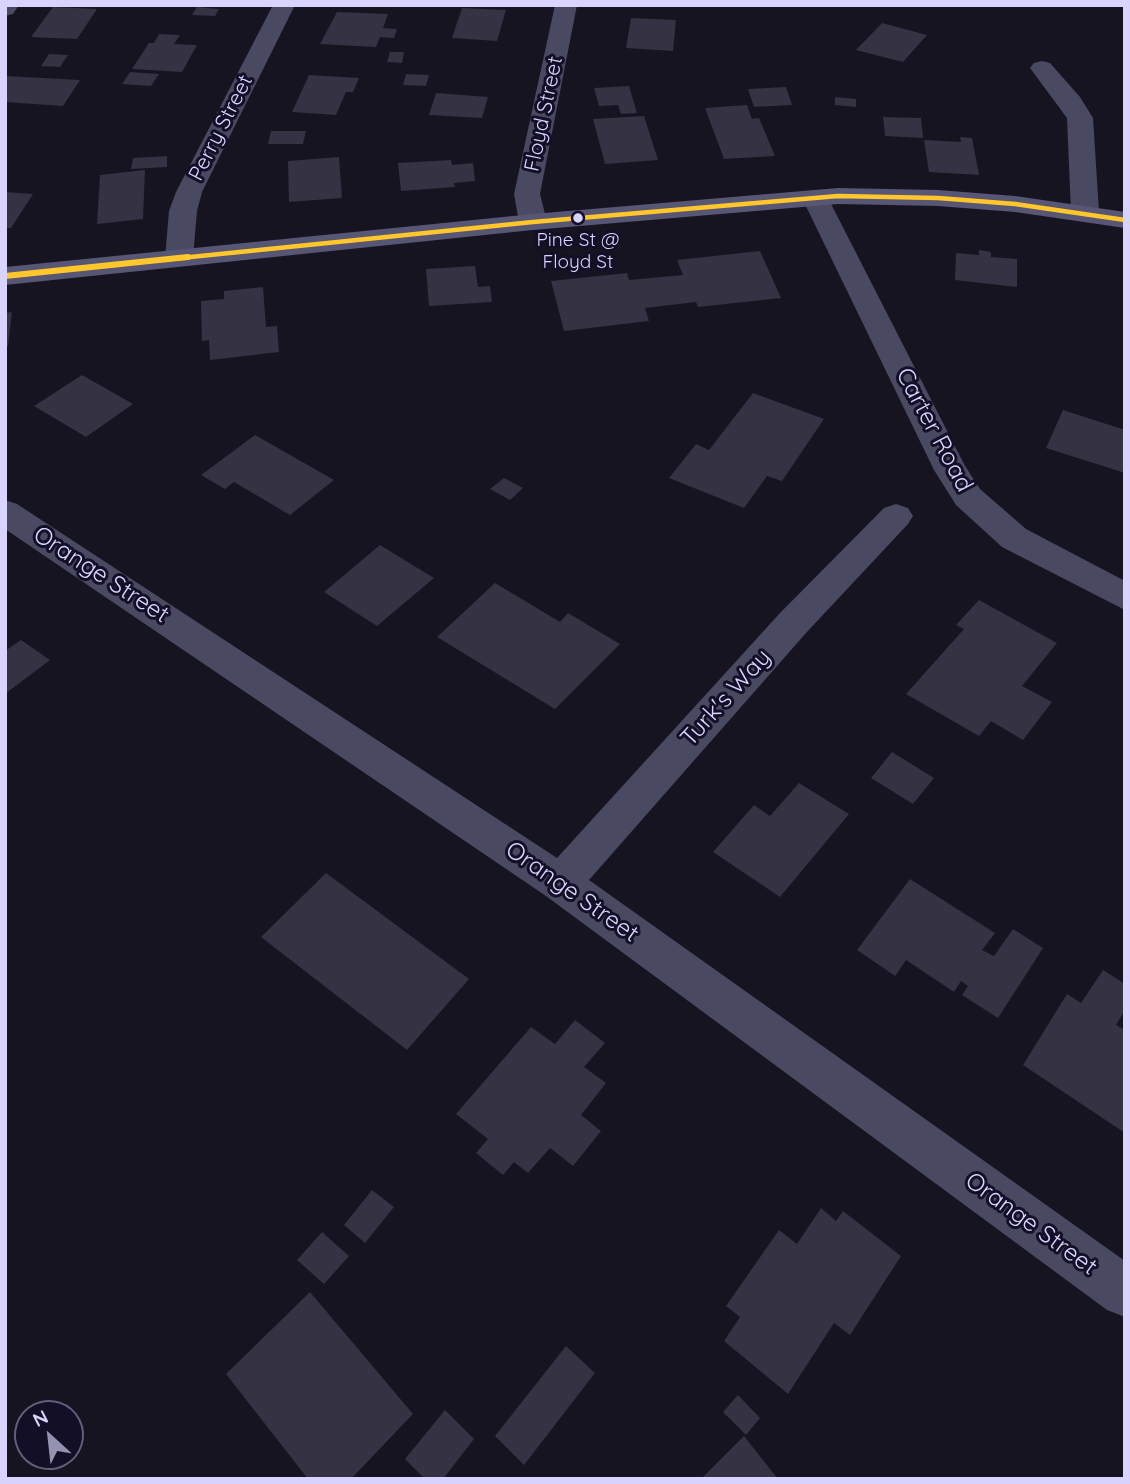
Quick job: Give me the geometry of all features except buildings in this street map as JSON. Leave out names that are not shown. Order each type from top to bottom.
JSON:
[{"type":"street","name":"Perry Street","points":[[179,258],[183,212],[189,192],[284,5]]},
{"type":"street","name":"Floyd Street","points":[[533,222],[527,194],[566,5]]},
{"type":"street","points":[[1042,68],[1071,102],[1080,118],[1085,212]]},
{"type":"street","points":[[5,276],[533,222],[815,198],[938,198],[1085,212],[1125,220]]},
{"type":"street","name":"Carter Road","points":[[815,198],[950,470],[968,497],[1014,538],[1125,597]]},
{"type":"street","name":"Orange Street","points":[[5,512],[561,883],[1125,1292]]},
{"type":"street","name":"Turk's Way","points":[[561,883],[793,623],[896,516]]},
{"type":"transit line","points":[[5,276],[533,222],[838,196],[938,198],[1015,204],[1125,220]]},
{"type":"place","name":"Pine St @ Floyd St","points":[[578,218]]}]
